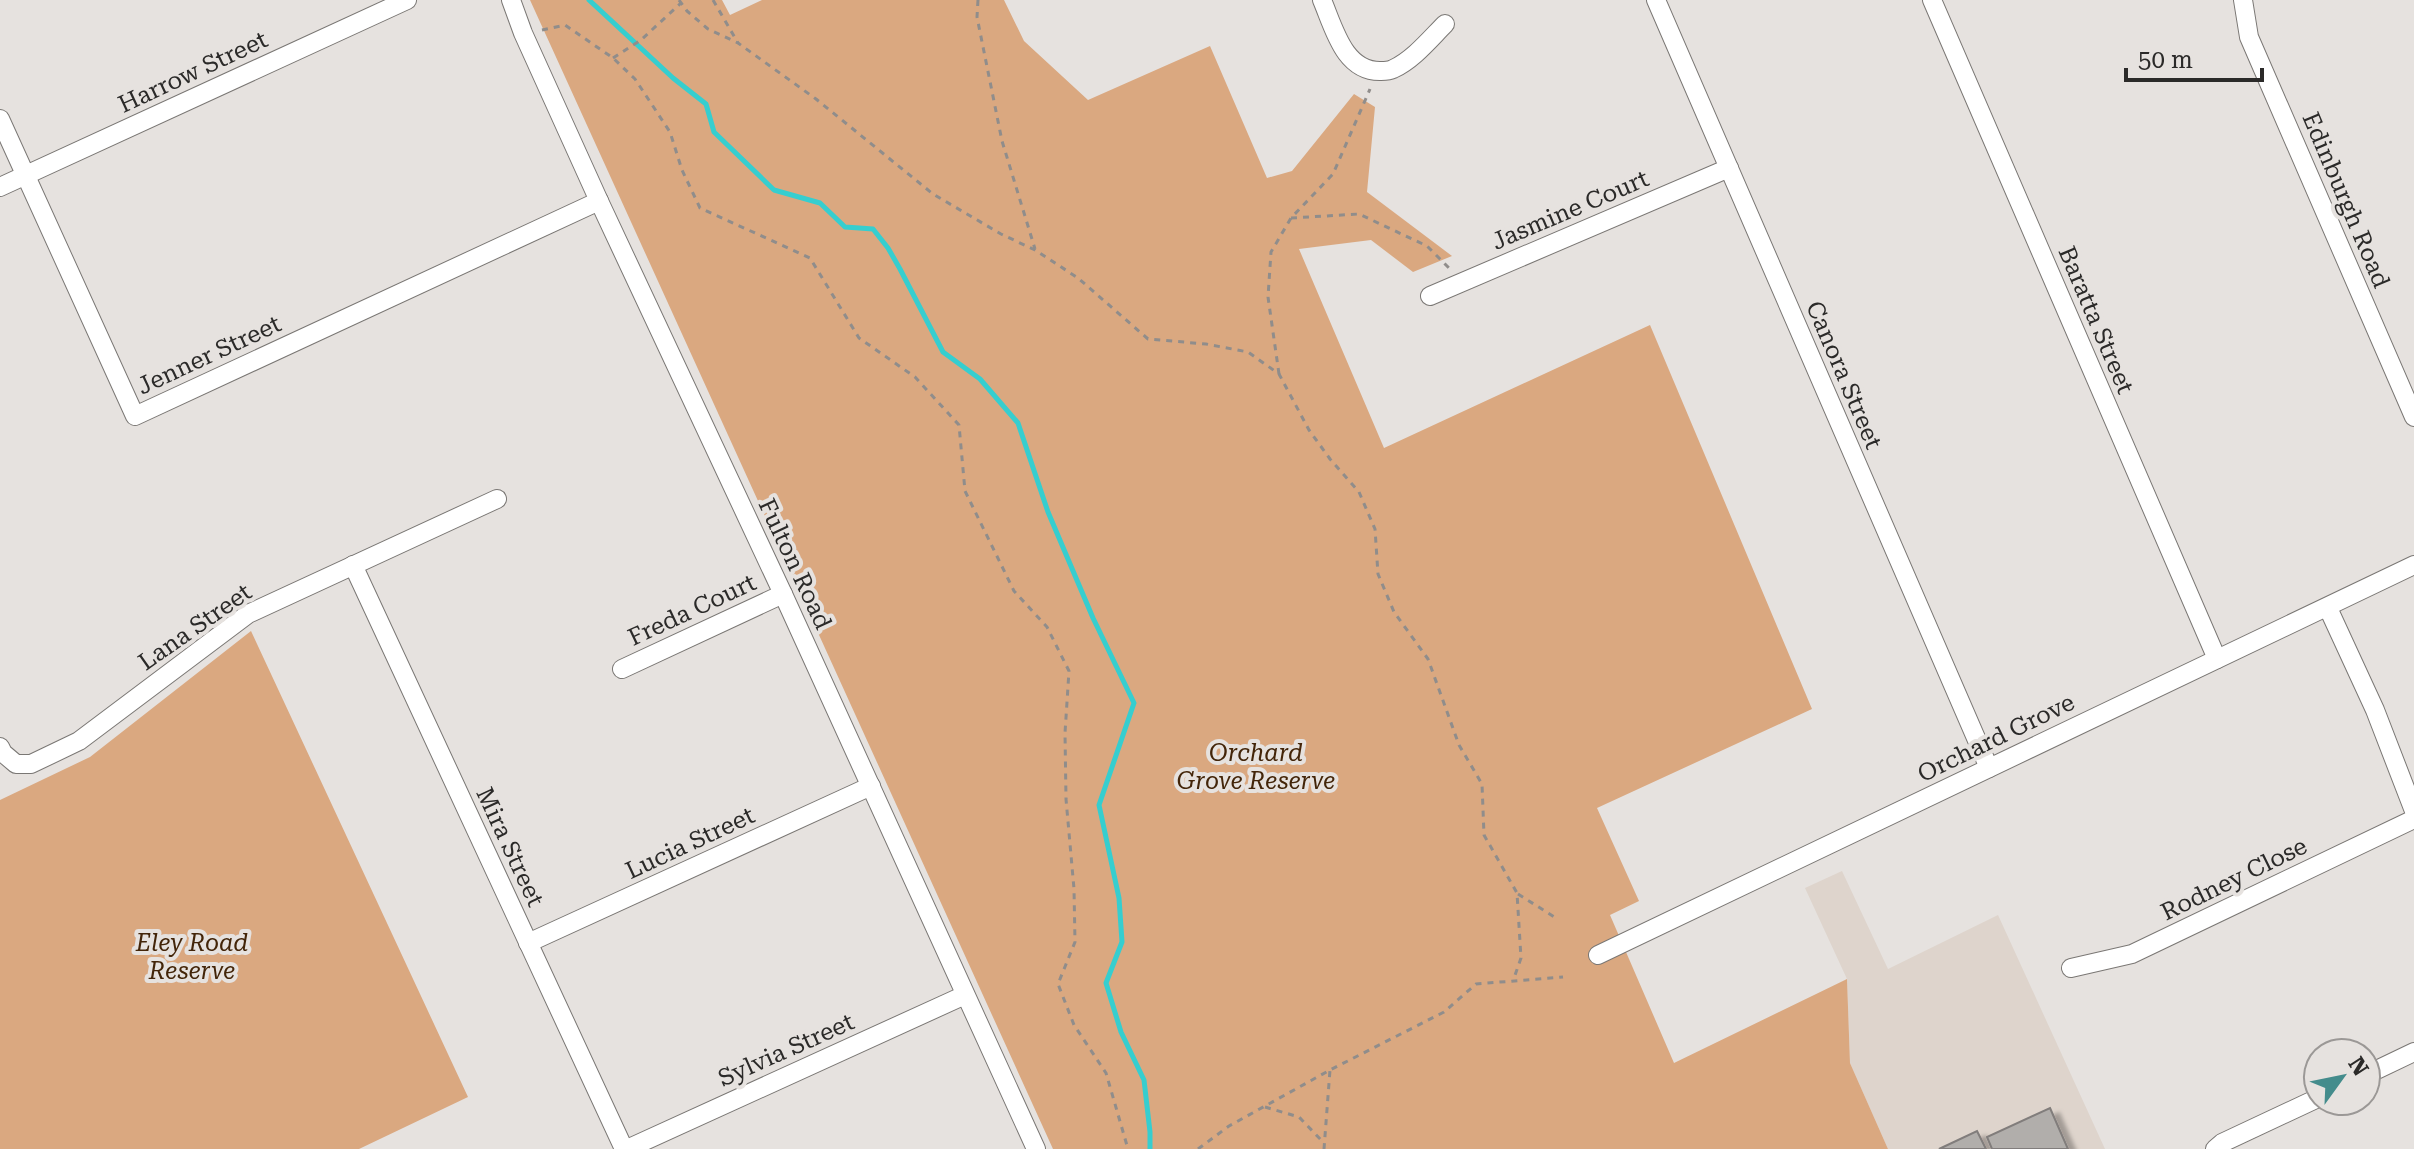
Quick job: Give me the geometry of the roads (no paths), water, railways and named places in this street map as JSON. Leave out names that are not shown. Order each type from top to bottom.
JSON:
[{"type":"street","name":"Harrow Street","points":[[0,187],[407,0]]},
{"type":"street","name":"Fulton Road","points":[[511,0],[599,201],[783,594],[1036,1149]]},
{"type":"street","points":[[1322,0],[1340,42],[1354,64],[1372,71],[1391,71],[1445,24]]},
{"type":"street","name":"Canora Street","points":[[1656,0],[1989,768]]},
{"type":"street","name":"Baratta Street","points":[[1932,0],[2217,659]]},
{"type":"street","name":"Edinburgh Road","points":[[2243,0],[2249,37],[2414,417]]},
{"type":"street","name":"Jenner Street","points":[[0,119],[135,416],[599,201]]},
{"type":"street","name":"Jasmine Court","points":[[1430,296],[1729,168]]},
{"type":"street","name":"Lana Street","points":[[0,747],[16,764],[31,764],[79,741],[248,614],[497,499]]},
{"type":"street","name":"Mira Street","points":[[353,565],[626,1149]]},
{"type":"street","name":"Orchard Grove","points":[[1598,955],[2414,565]]},
{"type":"street","name":"Freda Court","points":[[622,669],[783,594]]},
{"type":"street","points":[[2328,608],[2375,710],[2414,810]]},
{"type":"street","name":"Lucia Street","points":[[528,943],[871,786]]},
{"type":"street","name":"Rodney Close","points":[[2071,968],[2132,954],[2414,819]]},
{"type":"street","name":"Sylvia Street","points":[[626,1149],[965,995]]},
{"type":"street","points":[[2382,1067],[2414,1052]]},
{"type":"street","points":[[2215,1149],[2302,1106]]},
{"type":"waterway","points":[[589,0],[673,78],[706,104],[714,132],[774,190],[820,203],[845,227],[873,229],[900,269],[943,352],[980,379],[1018,423],[1048,512],[1093,618],[1134,703],[1099,805],[1119,898],[1122,942],[1106,983],[1121,1032],[1144,1080],[1150,1149]]},
{"type":"park label","name":"Orchard Grove Reserve","points":[[1256,767]]},
{"type":"park label","name":"Eley Road Reserve","points":[[192,957]]}]
